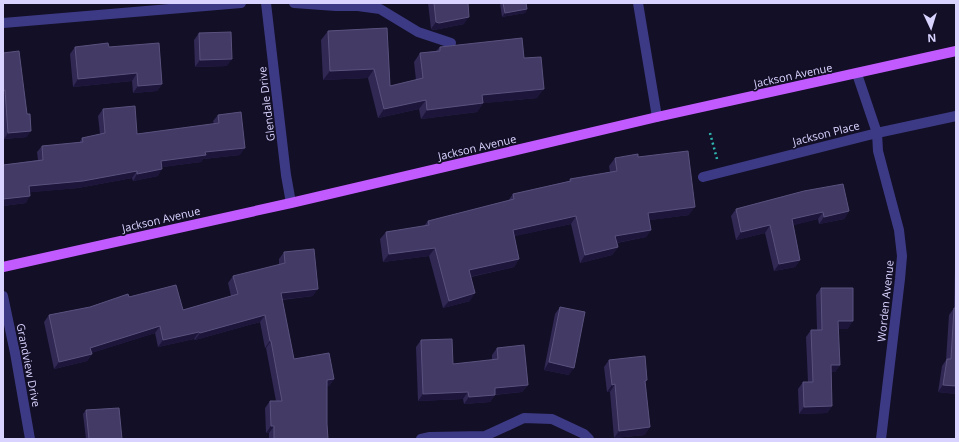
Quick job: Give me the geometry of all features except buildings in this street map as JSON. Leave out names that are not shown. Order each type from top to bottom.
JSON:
[{"type":"main road","name":"Jackson Avenue","points":[[3,267],[291,202],[657,116],[857,74],[956,51]]},
{"type":"street","points":[[3,23],[241,3]]},
{"type":"street","name":"Glendale Drive","points":[[266,3],[286,176],[291,202]]},
{"type":"street","points":[[294,3],[358,6],[380,9],[418,32],[451,43]]},
{"type":"street","points":[[638,3],[657,116]]},
{"type":"street","name":"Worden Avenue","points":[[857,74],[877,133],[878,152],[899,230],[902,256],[882,439]]},
{"type":"street","name":"Jackson Place","points":[[703,177],[877,133],[956,116]]},
{"type":"street","name":"Grandview Drive","points":[[3,296],[15,353],[30,439]]},
{"type":"street","points":[[421,439],[430,436],[485,436],[524,418],[552,419],[584,434],[589,439]]},
{"type":"path","points":[[710,133],[717,159]]}]
